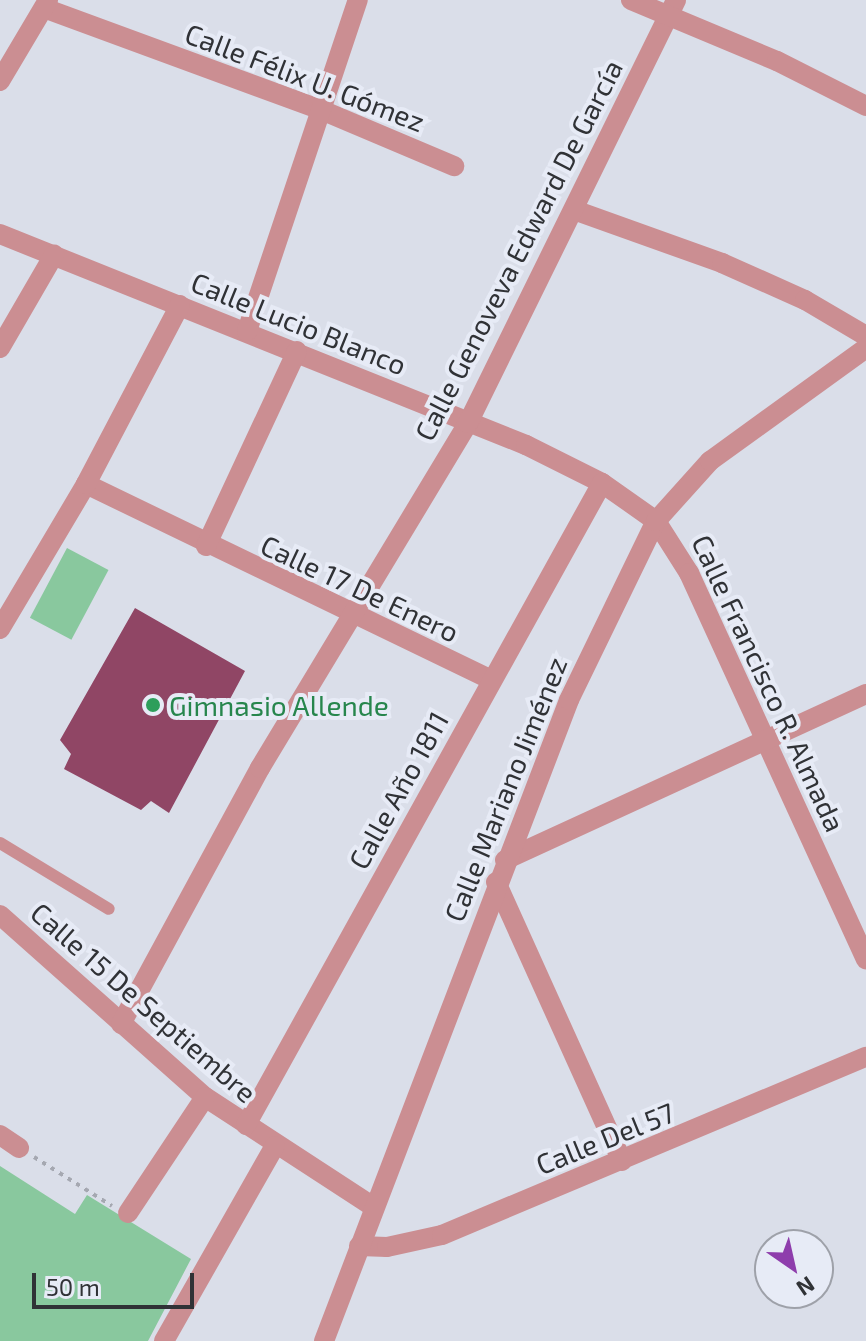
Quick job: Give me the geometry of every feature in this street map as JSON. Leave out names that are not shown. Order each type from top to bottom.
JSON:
[{"type":"street","points":[[247,331],[358,0]]},
{"type":"street","points":[[631,0],[672,7],[866,106]]},
{"type":"street","points":[[0,81],[46,4]]},
{"type":"street","name":"Calle Félix U. Gómez","points":[[46,4],[319,109],[454,166]]},
{"type":"street","name":"Calle Genoveva Edward De García","points":[[121,1024],[350,614],[468,423],[672,7]]},
{"type":"street","points":[[574,210],[722,263],[805,300],[866,336]]},
{"type":"street","name":"Calle Lucio Blanco","points":[[0,234],[297,351],[468,423],[602,483],[656,521]]},
{"type":"street","points":[[0,348],[54,255]]},
{"type":"street","points":[[0,629],[86,484],[180,305]]},
{"type":"street","name":"Calle Mariano Jiménez","points":[[327,1338],[496,882],[598,634],[656,521],[721,452],[866,348]]},
{"type":"street","points":[[206,546],[297,351]]},
{"type":"street","name":"Calle Año 1811","points":[[246,1125],[602,483]]},
{"type":"street","name":"Calle 17 De Enero","points":[[86,484],[206,546],[491,680]]},
{"type":"street","name":"Calle Francisco R. Almada","points":[[656,521],[675,543],[866,959]]},
{"type":"street","points":[[505,860],[866,694]]},
{"type":"street","points":[[496,882],[622,1161]]},
{"type":"street","name":"Calle 15 De Septiembre","points":[[0,915],[205,1097],[275,1146],[374,1207]]},
{"type":"street","name":"Calle Del 57","points":[[359,1246],[417,1243],[622,1161],[866,1057]]},
{"type":"street","points":[[128,1213],[205,1097]]},
{"type":"street","points":[[0,1135],[19,1148]]},
{"type":"street","points":[[164,1341],[275,1146]]},
{"type":"lane","points":[[0,843],[109,909]]},
{"type":"path","points":[[19,1148],[128,1213]]},
{"type":"green space","points":[[67,548],[108,570],[71,640],[30,618]]},
{"type":"green space","points":[[0,1166],[75,1214],[87,1195],[191,1259],[148,1341],[0,1341]]},
{"type":"building","name":"Gimnasio Allende","points":[[135,608],[245,671],[169,813],[151,801],[141,810],[64,769],[71,754],[60,740]]},
{"type":"place","name":"Gimnasio Allende","points":[[153,705]]}]
